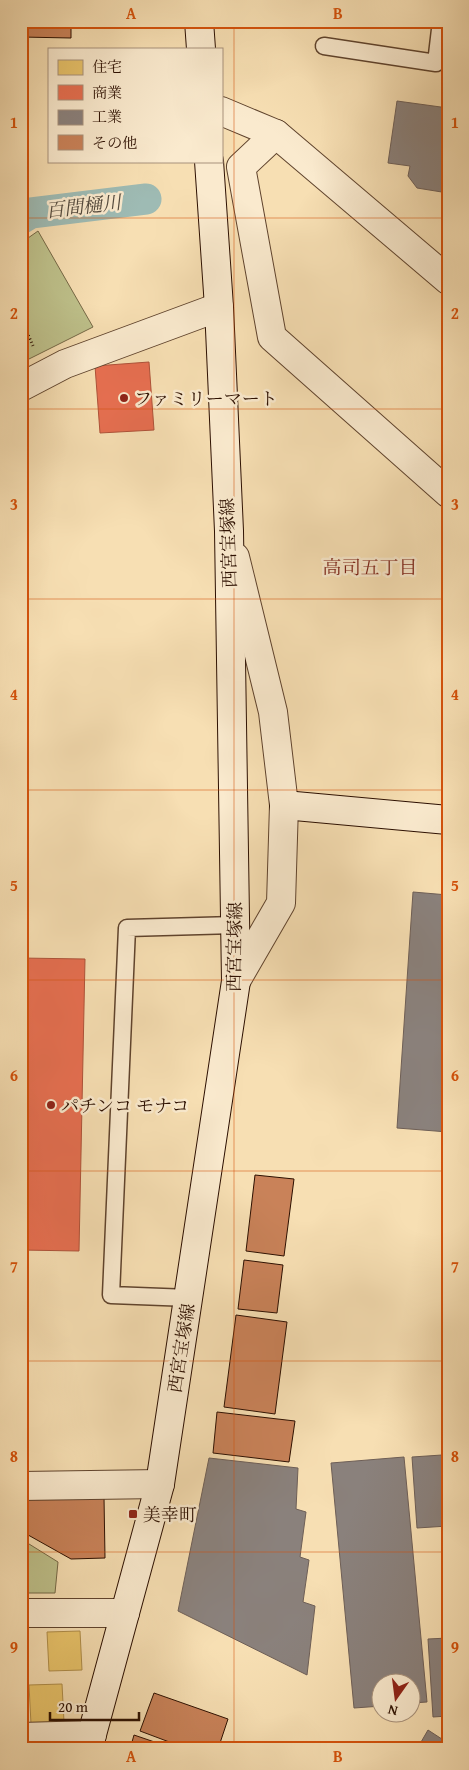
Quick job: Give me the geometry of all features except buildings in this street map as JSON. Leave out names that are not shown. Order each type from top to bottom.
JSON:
[{"type":"street","points":[[199,21],[201,48]]},
{"type":"street","points":[[222,111],[276,134],[448,280]]},
{"type":"street","points":[[276,134],[241,167],[272,337],[448,494]]},
{"type":"street","name":"西宮宝塚線","points":[[90,1742],[160,1484],[236,981],[229,531],[219,307],[209,162]]},
{"type":"street","points":[[21,386],[65,364],[219,307]]},
{"type":"street","points":[[229,531],[273,712],[284,805],[281,903],[236,981]]},
{"type":"street","points":[[284,805],[448,820]]},
{"type":"street","points":[[21,1486],[160,1484]]},
{"type":"street","points":[[21,1613],[125,1613]]},
{"type":"street","points":[[21,1736],[90,1742]]},
{"type":"lane","points":[[324,46],[436,63],[441,21]]},
{"type":"lane","points":[[189,1298],[111,1295],[126,928],[235,925]]},
{"type":"green space","points":[[38,231],[93,327],[21,363],[21,243]]},
{"type":"green space","points":[[21,1539],[58,1562],[55,1593],[21,1593]]},
{"type":"waterway","name":"百間樋川","points":[[21,219],[31,213],[146,199]]},
{"type":"place","name":"ファミリーマート","points":[[124,398]]},
{"type":"place","name":"パチンコ モナコ","points":[[51,1105]]},
{"type":"place","name":"美幸町","points":[[133,1514]]},
{"type":"district","name":"高司五丁目","points":[[370,567]]}]
